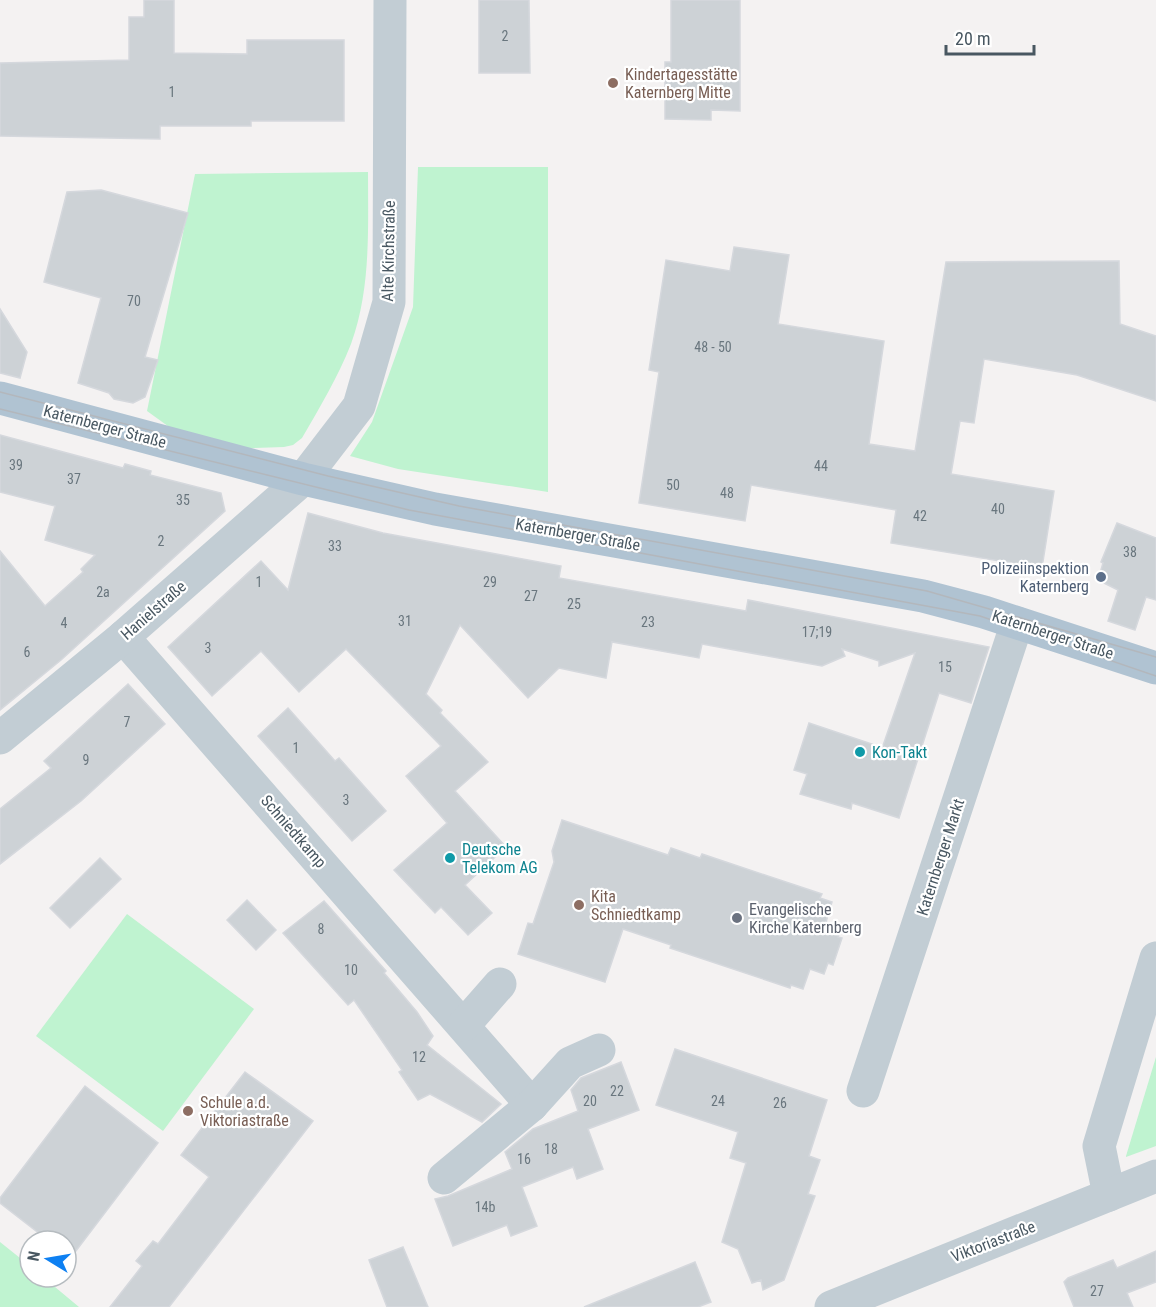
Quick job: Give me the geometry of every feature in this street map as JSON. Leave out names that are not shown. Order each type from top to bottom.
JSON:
[{"type":"main road","name":"Katernberger Straße","points":[[0,398],[303,479],[435,508],[862,584],[984,612],[1156,668]]},
{"type":"street","name":"Alte Kirchstraße","points":[[303,479],[359,406],[389,302],[390,0]]},
{"type":"street","name":"Hanielstraße","points":[[0,738],[123,637],[303,479]]},
{"type":"street","name":"Katernberger Markt","points":[[863,1091],[1017,623]]},
{"type":"street","name":"Schniedtkamp","points":[[123,637],[464,1025],[532,1106]]},
{"type":"street","points":[[1108,1195],[1099,1146],[1156,958]]},
{"type":"street","points":[[464,1025],[500,984]]},
{"type":"street","points":[[444,1178],[532,1106],[570,1063],[599,1050]]},
{"type":"street","name":"Viktoriastraße","points":[[831,1307],[1156,1176]]},
{"type":"green space","points":[[418,167],[548,167],[548,492],[398,469],[350,456],[372,422],[413,307]]},
{"type":"green space","points":[[368,172],[367,259],[357,323],[351,344],[340,368],[302,438],[293,445],[284,447],[201,450],[147,411],[195,174]]},
{"type":"green space","points":[[127,914],[254,1009],[163,1131],[36,1036]]},
{"type":"green space","points":[[1156,1057],[1156,1146],[1126,1157],[1126,1156]]},
{"type":"green space","points":[[0,1242],[18,1256],[18,1289],[57,1289],[79,1307],[0,1307]]},
{"type":"building","points":[[144,0],[174,0],[174,53],[247,54],[247,40],[344,40],[344,121],[251,121],[251,126],[160,126],[160,139],[0,136],[0,63],[129,60],[129,17],[144,17]]},
{"type":"building","points":[[479,0],[529,0],[530,73],[479,73]]},
{"type":"building","points":[[671,0],[740,0],[740,111],[711,110],[711,120],[665,119],[665,62],[671,62]]},
{"type":"building","points":[[101,190],[188,213],[145,357],[158,360],[145,397],[133,403],[114,399],[109,393],[78,383],[101,298],[44,282],[67,192]]},
{"type":"building","points":[[734,247],[789,255],[778,324],[884,341],[869,444],[915,451],[946,262],[1119,261],[1120,324],[1156,336],[1156,401],[1077,375],[984,359],[974,423],[960,421],[951,474],[1054,491],[1042,568],[891,543],[896,510],[751,485],[745,521],[639,503],[659,372],[649,370],[666,260],[730,271]]},
{"type":"building","points":[[0,309],[27,352],[20,378],[0,373]]},
{"type":"building","points":[[0,435],[123,468],[125,464],[151,471],[150,475],[221,493],[225,511],[61,660],[0,710],[0,551],[45,606],[83,572],[81,569],[95,555],[45,540],[55,506],[0,492]]},
{"type":"building","points":[[308,513],[383,533],[561,566],[559,578],[746,611],[748,600],[989,647],[971,703],[939,693],[899,818],[852,803],[851,809],[800,794],[807,774],[794,770],[809,723],[875,745],[879,757],[915,653],[879,666],[879,661],[842,649],[845,656],[822,666],[702,644],[699,658],[612,642],[606,678],[559,668],[528,698],[460,625],[426,694],[442,710],[440,713],[488,762],[455,791],[506,847],[465,885],[492,913],[468,935],[441,907],[435,913],[394,870],[447,823],[406,776],[441,746],[346,649],[299,692],[261,651],[212,696],[168,647],[261,561],[288,590]]},
{"type":"building","points":[[1117,523],[1156,538],[1156,600],[1146,597],[1135,630],[1108,621],[1118,590],[1098,580],[1103,563],[1101,562]]},
{"type":"building","points":[[128,684],[165,724],[81,801],[0,864],[0,809],[51,768],[44,761]]},
{"type":"building","points":[[288,708],[335,761],[339,758],[386,811],[352,841],[258,736]]},
{"type":"building","points":[[562,820],[668,855],[671,848],[700,858],[702,854],[822,894],[820,898],[832,902],[826,922],[841,927],[838,937],[842,938],[833,965],[828,963],[824,974],[810,969],[803,989],[791,985],[790,988],[670,948],[671,945],[623,929],[605,982],[518,954],[528,923],[533,924],[554,862],[552,851]]},
{"type":"building","points":[[100,858],[121,879],[70,928],[50,908]]},
{"type":"building","points":[[247,900],[276,930],[256,950],[227,920]]},
{"type":"building","points":[[324,901],[386,971],[384,973],[417,1012],[433,1036],[427,1045],[501,1104],[482,1122],[430,1094],[418,1100],[399,1072],[402,1070],[354,1000],[348,1005],[283,933]]},
{"type":"building","points":[[675,1049],[827,1100],[809,1156],[820,1160],[808,1194],[815,1196],[784,1280],[763,1290],[761,1280],[752,1283],[738,1249],[722,1242],[746,1163],[730,1158],[738,1132],[656,1105]]},
{"type":"building","points":[[621,1062],[639,1110],[588,1129],[603,1169],[577,1179],[573,1167],[522,1187],[537,1226],[511,1236],[507,1225],[453,1246],[435,1199],[448,1196],[512,1169],[505,1152],[533,1129],[578,1111],[571,1090],[581,1078]]},
{"type":"building","points":[[245,1072],[313,1121],[169,1307],[110,1307],[142,1266],[136,1261],[153,1241],[158,1244],[209,1177],[181,1155]]},
{"type":"building","points":[[85,1086],[158,1143],[78,1248],[78,1229],[34,1229],[0,1203],[0,1198]]},
{"type":"building","points":[[403,1247],[428,1307],[387,1307],[369,1260]]},
{"type":"building","points":[[1156,1251],[1156,1282],[1127,1293],[1133,1307],[1074,1307],[1064,1282],[1068,1278],[1113,1260],[1117,1268]]},
{"type":"building","points":[[695,1262],[711,1302],[698,1307],[584,1307]]},
{"type":"tram line","points":[[0,392],[328,476],[459,506],[927,591],[1156,657]]},
{"type":"tram line","points":[[0,409],[409,510],[980,616],[1156,676]]},
{"type":"place","name":"Kindertagesstätte Katernberg Mitte","points":[[613,83]]},
{"type":"place","name":"Polizeiinspektion Katernberg","points":[[1101,577]]},
{"type":"place","name":"Kon-Takt","points":[[860,752]]},
{"type":"place","name":"Deutsche Telekom AG","points":[[450,858]]},
{"type":"place","name":"Kita Schniedtkamp","points":[[579,905]]},
{"type":"place","name":"Evangelische Kirche Katernberg","points":[[737,918]]},
{"type":"place","name":"Schule a.d. Viktoriastraße","points":[[188,1111]]}]
